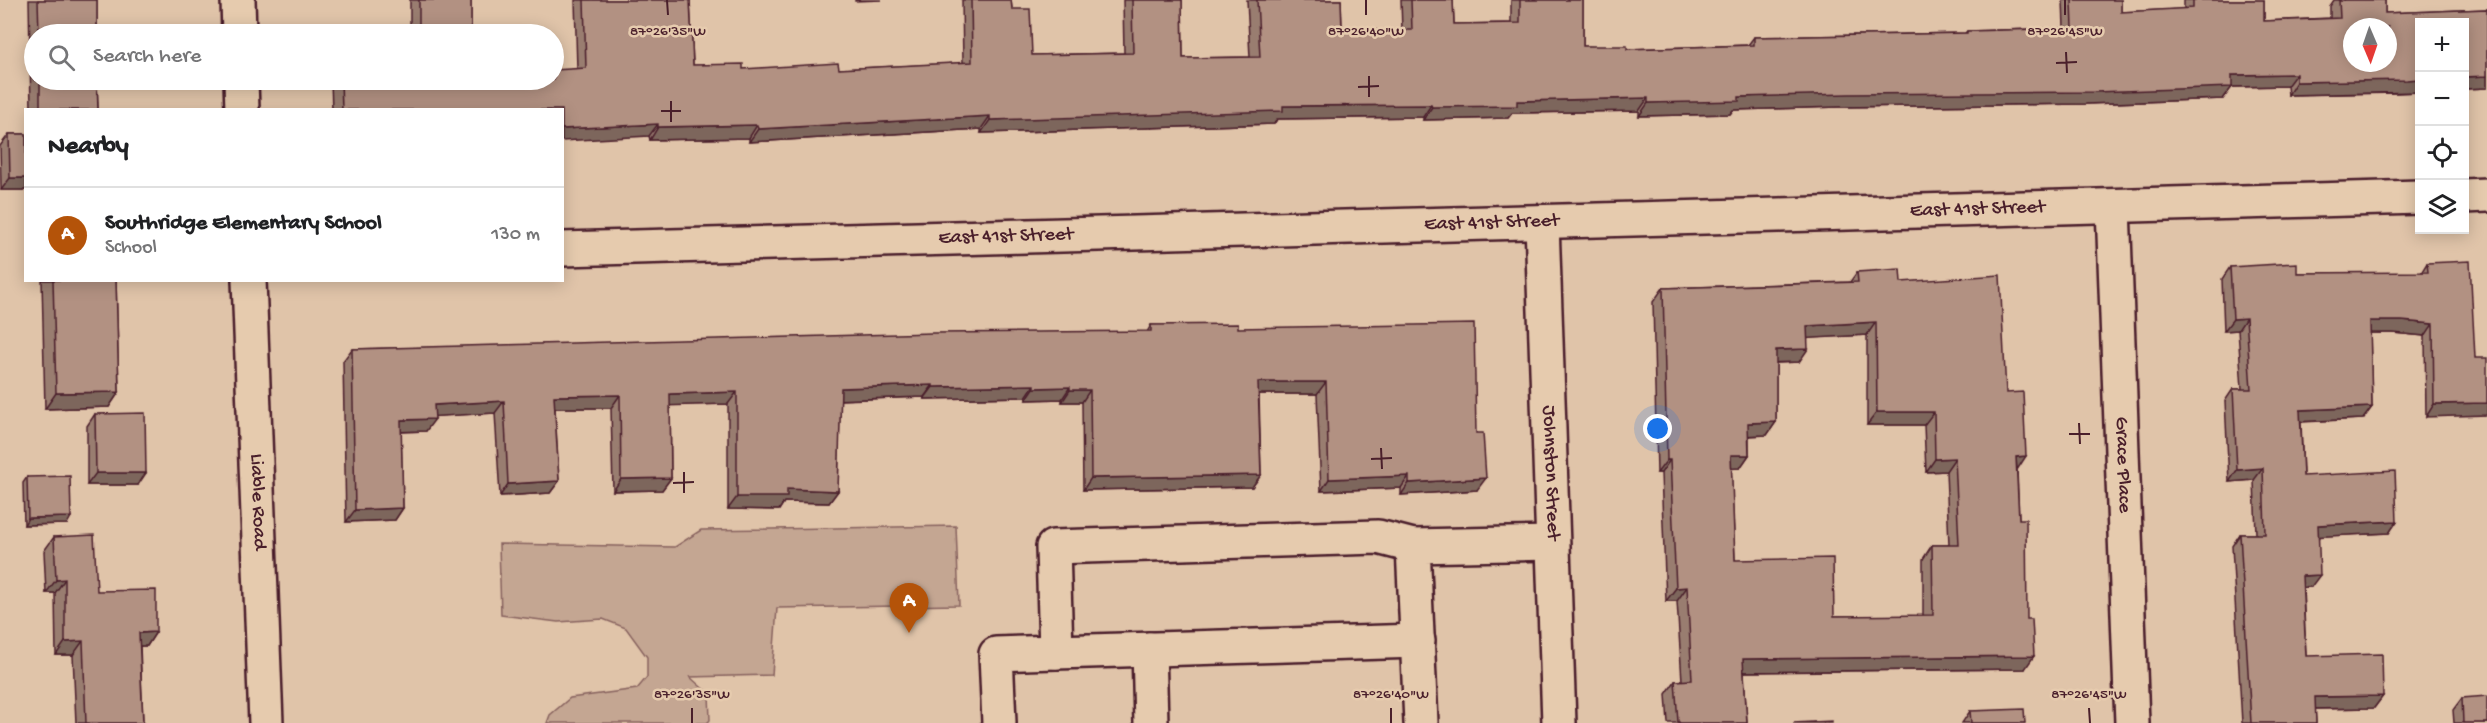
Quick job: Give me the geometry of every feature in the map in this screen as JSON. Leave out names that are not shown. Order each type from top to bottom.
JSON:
[{"type":"street","points":[[238,0],[239,24]]},
{"type":"street","points":[[241,90],[242,108]]},
{"type":"street","points":[[2469,196],[2487,195]]},
{"type":"street","name":"East 41st Street","points":[[564,249],[2415,197]]},
{"type":"street","name":"Grace Place","points":[[2114,207],[2132,723]]},
{"type":"street","name":"Johnston Street","points":[[1542,223],[1559,723]]},
{"type":"street","name":"Liable Road","points":[[249,282],[266,723]]},
{"type":"street","points":[[1056,652],[1053,548],[1378,537],[1413,546],[1552,543]]},
{"type":"street","points":[[1413,546],[1421,723]]},
{"type":"street","points":[[999,723],[996,654],[1418,641]]},
{"type":"street","points":[[1149,649],[1151,723]]},
{"type":"shaded area","points":[[956,526],[959,605],[777,608],[772,675],[690,677],[709,694],[710,720],[707,723],[547,723],[550,715],[570,698],[637,689],[647,677],[647,657],[626,628],[603,619],[558,622],[501,615],[499,544],[675,547],[701,530]]},
{"type":"building","points":[[38,0],[97,0],[97,24],[39,24]]},
{"type":"building","points":[[419,0],[471,0],[471,24],[419,24]]},
{"type":"building","points":[[584,0],[690,0],[693,65],[743,64],[743,69],[838,63],[839,69],[972,62],[971,0],[1011,0],[1012,9],[1030,9],[1032,55],[1133,53],[1132,0],[1182,0],[1183,58],[1260,57],[1257,0],[1341,0],[1342,30],[1412,30],[1411,0],[1453,0],[1454,24],[1520,23],[1520,0],[1583,0],[1583,46],[1627,46],[1627,49],[1754,45],[1754,37],[1967,33],[1967,31],[2073,28],[2072,0],[2121,0],[2121,12],[2193,8],[2193,0],[2264,0],[2264,21],[2340,18],[2339,0],[2385,0],[2385,13],[2487,9],[2487,76],[2469,77],[2469,18],[2415,18],[2415,79],[2407,80],[2296,82],[2296,74],[2232,75],[2232,87],[2095,92],[1848,94],[1739,97],[1739,101],[1648,103],[1648,98],[1517,101],[1517,106],[1283,106],[1283,111],[990,120],[990,116],[758,129],[757,125],[658,127],[658,124],[564,129],[564,108],[342,108],[341,90],[564,90],[564,69],[586,68]]},
{"type":"building","points":[[40,90],[97,90],[98,108],[40,108]]},
{"type":"building","points":[[9,134],[24,134],[24,178],[10,178]]},
{"type":"building","points":[[2470,261],[2475,358],[2487,358],[2487,403],[2434,404],[2433,324],[2370,321],[2372,407],[2300,410],[2303,476],[2395,471],[2397,521],[2318,525],[2320,575],[2302,576],[2306,656],[2382,654],[2383,696],[2315,697],[2316,723],[2251,723],[2240,534],[2265,534],[2263,468],[2237,470],[2233,389],[2251,389],[2246,318],[2233,319],[2230,267],[2297,263],[2297,273],[2428,272],[2427,263]]},
{"type":"building","points":[[1900,269],[1901,282],[2000,275],[2006,393],[2023,392],[2026,456],[2016,457],[2019,519],[2026,519],[2027,619],[2032,619],[2034,656],[1743,659],[1747,723],[1680,723],[1678,722],[1675,681],[1692,680],[1687,587],[1676,588],[1670,460],[1667,460],[1663,288],[1858,282],[1857,272]],"holes":[[[1876,322],[1877,412],[1934,412],[1935,459],[1955,458],[1959,545],[1932,545],[1933,615],[1834,616],[1833,558],[1735,560],[1731,455],[1749,455],[1748,423],[1776,422],[1776,350],[1808,349],[1807,326]]]},
{"type":"building","points":[[53,282],[116,282],[119,392],[56,393]]},
{"type":"building","points":[[1238,324],[1238,328],[1474,324],[1476,433],[1483,433],[1486,478],[1409,483],[1409,476],[1329,479],[1326,382],[1258,382],[1261,475],[1091,478],[1090,390],[1070,390],[1070,387],[1034,388],[1034,385],[933,387],[933,385],[841,388],[838,491],[787,489],[787,497],[737,497],[737,392],[670,394],[671,478],[621,479],[620,395],[554,396],[559,481],[508,484],[504,401],[434,405],[435,419],[401,420],[403,508],[355,510],[352,349],[932,333],[1151,331],[1151,325]]},
{"type":"building","points":[[145,413],[146,473],[96,473],[95,414]]},
{"type":"building","points":[[70,476],[71,517],[28,518],[27,477]]},
{"type":"building","points":[[94,535],[97,591],[156,590],[156,632],[139,633],[143,723],[86,723],[83,641],[65,642],[65,579],[56,580],[54,537]]},
{"type":"building","points":[[2487,696],[2487,723],[2463,723],[2462,698]]},
{"type":"building","points":[[2024,709],[2025,723],[1971,723],[1970,711]]},
{"type":"building","points":[[1832,721],[1832,723],[1793,723]]},
{"type":"place","name":"Southridge Elementary School","points":[[909,633]]}]
